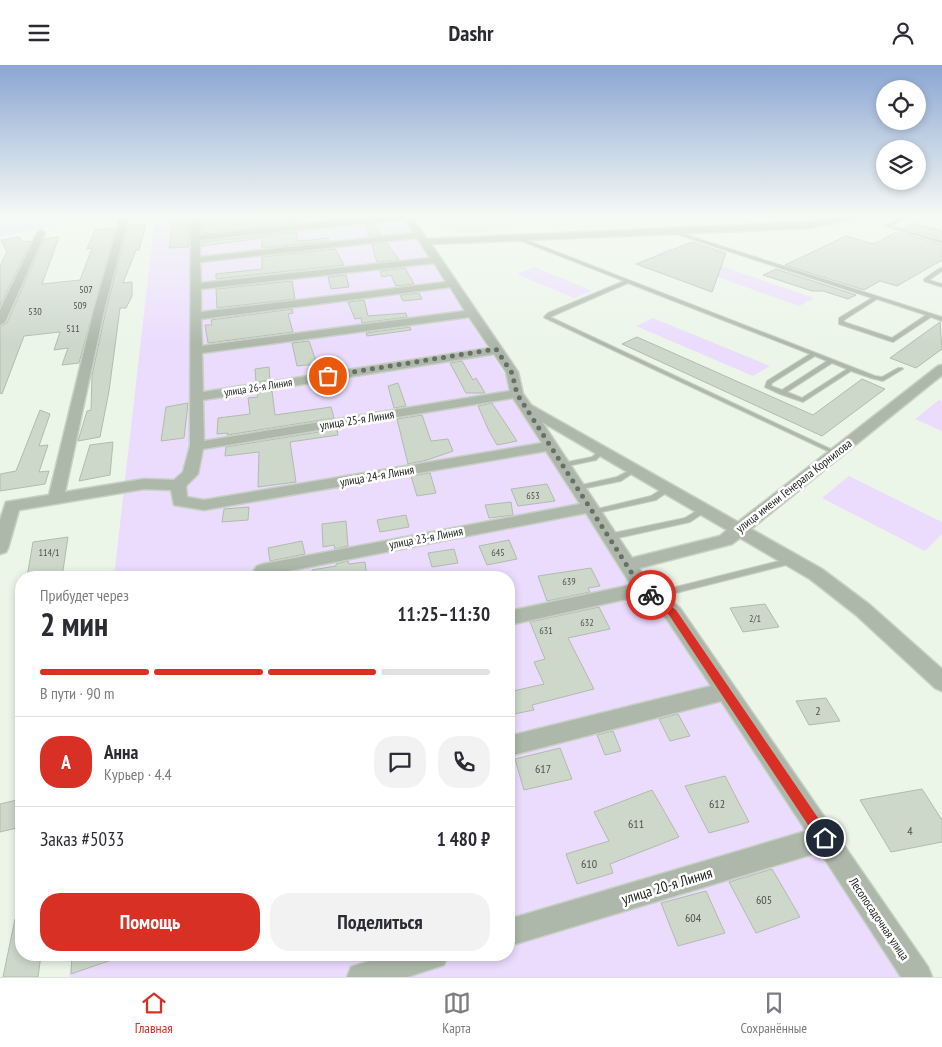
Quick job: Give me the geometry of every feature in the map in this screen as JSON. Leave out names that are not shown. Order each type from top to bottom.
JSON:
[{"type":"street","points":[[0,322],[29,259]]},
{"type":"street","points":[[56,499],[99,310],[113,259]]},
{"type":"street","points":[[0,548],[6,503],[56,499],[144,484],[178,485],[190,473],[197,446],[195,260],[210,259]]},
{"type":"street","points":[[195,287],[436,259]]},
{"type":"street","name":"Лесопосадочная улица","points":[[436,259],[512,373],[521,401],[609,537],[647,592],[672,613],[918,977]]},
{"type":"street","points":[[196,316],[452,284]]},
{"type":"street","points":[[196,350],[472,313]]},
{"type":"street","name":"улица 26-я Линия","points":[[196,397],[496,349]]},
{"type":"street","name":"улица имени Генерала Корнилова","points":[[628,565],[726,540],[942,369]]},
{"type":"street","points":[[521,401],[634,470],[816,574],[863,610],[942,682]]},
{"type":"street","name":"улица 25-я Линия","points":[[197,446],[521,401]]},
{"type":"street","name":"улица 24-я Линия","points":[[178,485],[180,501],[204,505],[550,446]]},
{"type":"street","name":"улица 23-я Линия","points":[[263,570],[591,509]]},
{"type":"street","points":[[515,617],[647,592]]},
{"type":"street","points":[[515,744],[726,691]]},
{"type":"street","name":"улица 20-я Линия","points":[[515,931],[825,838]]},
{"type":"street","points":[[361,977],[414,961]]},
{"type":"lane","points":[[570,259],[850,369],[883,379],[900,369]]},
{"type":"lane","points":[[757,259],[942,319]]},
{"type":"lane","points":[[942,269],[926,280],[942,286]]},
{"type":"lane","points":[[628,281],[550,314],[547,317],[836,453]]},
{"type":"lane","points":[[877,297],[841,319],[841,323],[893,340],[930,315]]},
{"type":"lane","points":[[814,354],[767,384],[782,393],[803,400],[850,369]]},
{"type":"lane","points":[[782,393],[832,361]]},
{"type":"lane","points":[[563,465],[594,459],[602,451]]},
{"type":"lane","points":[[577,487],[620,479],[634,470]]},
{"type":"lane","points":[[591,509],[653,499],[668,489]]},
{"type":"lane","points":[[609,537],[687,520],[704,510]]},
{"type":"lane","points":[[647,592],[793,561]]},
{"type":"shaded area","points":[[150,259],[429,259],[900,977],[69,977],[71,961],[515,961],[515,571],[115,571]]},
{"type":"shaded area","points":[[667,259],[700,259],[814,298],[799,306]]},
{"type":"shaded area","points":[[535,267],[592,291],[574,298],[517,274]]},
{"type":"shaded area","points":[[653,318],[770,366],[753,376],[636,326]]},
{"type":"shaded area","points":[[939,400],[942,401],[942,431],[915,419]]},
{"type":"shaded area","points":[[849,476],[942,522],[942,534],[925,551],[822,498]]},
{"type":"building","points":[[4,259],[23,259],[0,306],[0,266]]},
{"type":"building","points":[[35,259],[51,259],[42,284],[80,280],[88,259],[108,259],[79,363],[62,365],[68,348],[54,350],[60,332],[24,336],[2,394],[0,393],[0,327],[7,323]]},
{"type":"building","points":[[119,259],[133,259],[123,283],[132,282],[132,296],[126,308],[120,308],[109,391],[100,437],[78,441],[87,411],[91,410],[92,375]]},
{"type":"building","points":[[262,259],[340,259],[344,265],[216,279],[216,274],[262,269]]},
{"type":"building","points":[[376,259],[399,260],[377,262]]},
{"type":"building","points":[[650,259],[724,259],[712,292],[636,264]]},
{"type":"building","points":[[799,259],[942,259],[897,286],[880,281],[864,290],[785,265]]},
{"type":"building","points":[[405,268],[414,284],[396,286],[391,275],[382,277],[380,271]]},
{"type":"building","points":[[776,269],[856,295],[848,299],[823,291],[812,291],[763,275]]},
{"type":"building","points":[[346,275],[349,287],[331,289],[328,277]]},
{"type":"building","points":[[292,281],[295,299],[217,308],[216,289]]},
{"type":"building","points":[[419,293],[422,299],[403,301],[400,295]]},
{"type":"building","points":[[364,300],[368,316],[406,313],[407,317],[362,323],[361,318],[355,319],[348,302]]},
{"type":"building","points":[[292,309],[293,313],[288,314],[293,332],[208,343],[205,325],[212,325],[211,320]]},
{"type":"building","points":[[940,322],[942,349],[916,368],[890,358]]},
{"type":"building","points":[[410,327],[411,330],[367,336],[366,333]]},
{"type":"building","points":[[637,337],[813,415],[862,379],[885,389],[822,436],[622,344]]},
{"type":"building","points":[[309,341],[317,364],[297,366],[292,343]]},
{"type":"building","points":[[462,361],[473,380],[476,378],[485,393],[466,393],[450,363]]},
{"type":"building","points":[[269,367],[270,380],[256,382],[255,369]]},
{"type":"building","points":[[398,383],[406,406],[394,408],[388,386]]},
{"type":"building","points":[[272,391],[275,415],[331,407],[334,418],[227,435],[228,433],[217,434],[218,418],[250,414],[248,398],[258,397],[257,393]]},
{"type":"building","points":[[188,403],[184,438],[161,441],[166,407]]},
{"type":"building","points":[[492,403],[517,441],[497,445],[478,406]]},
{"type":"building","points":[[40,410],[50,414],[39,446],[48,445],[39,472],[49,471],[45,484],[0,491],[0,474],[16,471]]},
{"type":"building","points":[[422,415],[431,441],[448,439],[453,451],[408,464],[397,419]]},
{"type":"building","points":[[337,429],[338,435],[290,442],[296,482],[258,487],[259,452],[225,456],[226,447]]},
{"type":"building","points":[[113,442],[110,475],[79,481],[90,445]]},
{"type":"building","points":[[430,473],[436,493],[417,496],[411,476]]},
{"type":"building","points":[[547,484],[555,501],[518,506],[511,489]]},
{"type":"building","points":[[511,502],[513,515],[489,518],[485,505]]},
{"type":"building","points":[[249,507],[248,520],[222,522],[224,509]]},
{"type":"building","points":[[406,515],[409,527],[380,532],[377,520]]},
{"type":"building","points":[[346,521],[348,546],[335,549],[334,545],[323,547],[322,524]]},
{"type":"building","points":[[68,537],[63,571],[28,571],[33,542]]},
{"type":"building","points":[[509,540],[517,559],[487,565],[479,546]]},
{"type":"building","points":[[302,541],[305,554],[270,561],[268,548]]},
{"type":"building","points":[[454,549],[458,563],[432,567],[428,553]]},
{"type":"building","points":[[348,561],[349,564],[365,562],[366,571],[312,571],[336,566],[336,564]]},
{"type":"building","points":[[591,568],[600,586],[588,588],[590,592],[547,601],[538,576]]},
{"type":"building","points":[[765,604],[779,627],[743,632],[730,608]]},
{"type":"building","points":[[599,607],[610,629],[568,638],[594,689],[532,705],[534,710],[515,714],[515,691],[544,684],[534,662],[545,659],[530,622]]},
{"type":"building","points":[[826,698],[840,721],[809,725],[796,701]]},
{"type":"building","points":[[678,714],[690,736],[670,741],[659,719]]},
{"type":"building","points":[[613,731],[621,751],[605,755],[597,735]]},
{"type":"building","points":[[560,748],[572,779],[524,790],[515,759]]},
{"type":"building","points":[[725,776],[749,822],[709,833],[685,786]]},
{"type":"building","points":[[922,789],[942,820],[942,842],[891,852],[860,800]]},
{"type":"building","points":[[652,790],[679,837],[610,864],[613,873],[577,884],[566,854],[609,841],[594,812]]},
{"type":"building","points":[[15,800],[15,828],[0,832],[0,804]]},
{"type":"building","points":[[772,869],[800,917],[756,933],[729,882]]},
{"type":"building","points":[[706,891],[725,933],[678,946],[661,903]]},
{"type":"building","points":[[15,919],[15,961],[40,961],[38,977],[3,977]]},
{"type":"building","points":[[72,961],[108,961],[71,974]]},
{"type":"way so far","points":[[328,376],[496,349],[512,373],[517,394],[642,589],[651,595]]},
{"type":"route","points":[[651,595],[672,613],[825,838]]}]
